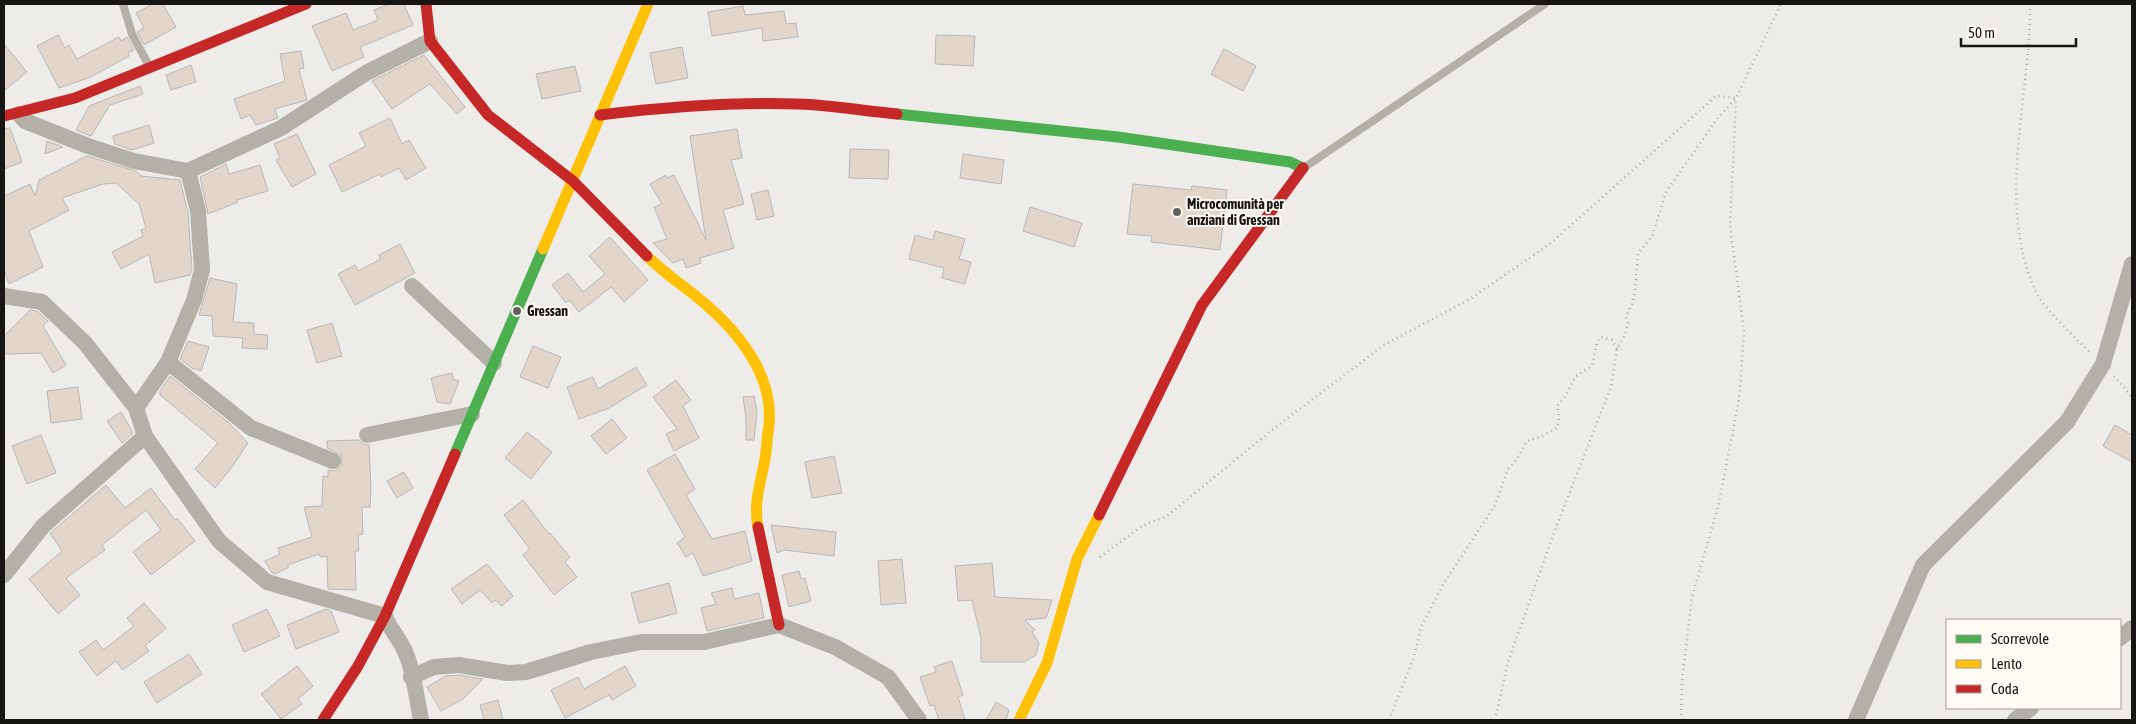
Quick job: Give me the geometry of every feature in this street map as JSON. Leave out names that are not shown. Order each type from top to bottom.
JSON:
[{"type":"street","points":[[11,115],[75,98],[306,4]]},
{"type":"street","points":[[426,4],[430,41],[488,116],[573,182],[662,271],[704,304],[743,343],[764,383],[770,412],[765,460],[757,493],[756,518],[779,625]]},
{"type":"street","points":[[323,720],[358,666],[385,616],[648,4]]},
{"type":"street","points":[[11,115],[88,146],[134,161],[188,171],[281,128],[366,72],[430,41]]},
{"type":"street","points":[[600,115],[725,104],[800,104],[1118,137],[1290,162],[1304,168],[1202,305],[1077,559],[1048,663],[1019,720]]},
{"type":"street","points":[[136,408],[168,362],[194,300],[202,270],[198,211],[188,171]]},
{"type":"street","points":[[1856,720],[1923,565],[2067,422],[2103,364],[2132,264]]},
{"type":"street","points":[[412,286],[494,363]]},
{"type":"street","points":[[4,296],[42,302],[85,343],[136,408],[145,436],[219,541],[267,582],[385,616]]},
{"type":"street","points":[[168,362],[251,428],[333,461]]},
{"type":"street","points":[[367,435],[472,414]]},
{"type":"street","points":[[4,576],[43,526],[145,436]]},
{"type":"street","points":[[385,616],[390,629],[399,639],[407,656],[421,720]]},
{"type":"street","points":[[411,677],[434,667],[459,665],[507,673],[526,672],[591,652],[641,642],[704,642],[779,625],[835,646],[888,677],[919,720]]},
{"type":"street","points":[[2121,637],[2132,628]]},
{"type":"street","points":[[2015,720],[2030,709]]},
{"type":"lane","points":[[123,4],[132,34],[150,68]]},
{"type":"lane","points":[[1304,168],[1545,4]]},
{"type":"path","points":[[1495,720],[1508,662],[1554,530],[1611,387],[1617,349],[1625,335],[1628,323],[1626,317],[1632,304],[1638,253],[1652,237],[1666,192],[1717,118],[1736,98],[1781,4]]},
{"type":"path","points":[[2030,4],[2026,71],[2015,177],[2022,249],[2037,295],[2132,397]]},
{"type":"path","points":[[1096,560],[1142,526],[1167,516],[1272,430],[1384,345],[1470,299],[1551,243],[1716,96],[1736,98]]},
{"type":"path","points":[[1681,720],[1682,681],[1692,597],[1718,507],[1739,391],[1744,332],[1730,225],[1736,98]]},
{"type":"path","points":[[1389,720],[1414,657],[1420,626],[1443,585],[1495,504],[1508,469],[1516,461],[1527,441],[1557,428],[1559,417],[1557,406],[1565,397],[1576,376],[1592,366],[1597,342],[1601,337],[1612,340],[1617,349]]},
{"type":"building","points":[[153,4],[163,4],[176,27],[144,45],[137,32],[144,28],[136,13]]},
{"type":"building","points":[[389,4],[404,4],[413,25],[360,47],[364,57],[332,71],[312,26],[346,13],[353,30],[378,20],[374,10]]},
{"type":"building","points":[[743,6],[745,15],[784,11],[786,24],[796,23],[798,37],[763,41],[762,28],[712,36],[708,12]]},
{"type":"building","points":[[58,35],[65,48],[69,45],[77,59],[119,37],[121,41],[127,37],[134,50],[128,53],[129,56],[91,77],[59,88],[37,46]]},
{"type":"building","points":[[936,35],[975,36],[973,66],[935,64]]},
{"type":"building","points":[[4,44],[27,72],[4,91]]},
{"type":"building","points":[[682,47],[688,78],[656,84],[650,53]]},
{"type":"building","points":[[1224,49],[1256,66],[1243,91],[1211,74]]},
{"type":"building","points":[[301,51],[304,68],[299,69],[307,100],[275,109],[278,118],[256,125],[250,115],[241,119],[234,99],[285,81],[280,54]]},
{"type":"building","points":[[424,55],[465,107],[457,114],[430,84],[392,109],[372,81]]},
{"type":"building","points":[[191,65],[196,82],[171,90],[166,75]]},
{"type":"building","points":[[575,66],[581,91],[542,99],[536,74]]},
{"type":"building","points":[[140,86],[143,94],[110,105],[91,136],[76,130],[89,106]]},
{"type":"building","points":[[390,118],[402,144],[409,140],[426,168],[406,180],[399,168],[381,177],[380,174],[342,192],[329,165],[366,146],[359,133]]},
{"type":"building","points":[[149,125],[154,143],[132,150],[115,144],[113,136]]},
{"type":"building","points":[[10,128],[22,162],[4,169],[4,129]]},
{"type":"building","points":[[737,129],[742,158],[731,160],[744,204],[723,210],[734,248],[700,258],[701,263],[686,268],[683,259],[673,263],[653,243],[667,239],[654,207],[662,204],[650,184],[666,175],[667,178],[674,175],[706,240],[690,136]]},
{"type":"building","points":[[297,134],[316,174],[292,187],[276,160],[280,158],[274,144]]},
{"type":"building","points":[[47,141],[63,147],[45,154]]},
{"type":"building","points":[[850,149],[889,150],[888,179],[849,178]]},
{"type":"building","points":[[963,154],[1004,160],[1001,184],[960,178]]},
{"type":"building","points":[[87,156],[136,171],[141,176],[180,180],[188,213],[192,269],[190,275],[155,283],[149,254],[121,269],[112,252],[143,236],[141,230],[146,228],[139,204],[116,183],[103,184],[62,198],[69,210],[29,231],[43,267],[9,284],[4,270],[4,196],[30,184],[35,196],[39,180]]},
{"type":"building","points":[[226,164],[229,174],[260,165],[268,191],[237,200],[238,202],[208,214],[200,177]]},
{"type":"building","name":"Microcomunità per anziani di Gressan","points":[[1133,184],[1191,190],[1192,186],[1227,190],[1220,250],[1151,242],[1152,236],[1127,234]]},
{"type":"building","points":[[768,190],[774,216],[757,220],[751,194]]},
{"type":"building","points":[[1030,207],[1082,223],[1074,247],[1023,231]]},
{"type":"building","points":[[935,231],[965,239],[959,259],[971,262],[965,284],[942,278],[944,268],[909,259],[915,235],[933,240]]},
{"type":"building","points":[[610,237],[648,280],[624,302],[611,287],[579,312],[569,300],[566,303],[552,285],[568,273],[583,292],[605,274],[589,256]]},
{"type":"building","points":[[400,244],[415,273],[355,305],[338,274],[355,265],[358,271],[381,259],[379,255]]},
{"type":"building","points":[[210,278],[237,284],[233,322],[254,323],[254,334],[268,335],[267,349],[242,348],[243,338],[213,336],[212,316],[199,315]]},
{"type":"building","points":[[30,310],[37,311],[48,321],[43,326],[66,365],[53,373],[41,353],[4,354],[4,336]]},
{"type":"building","points":[[332,323],[342,356],[317,363],[307,330]]},
{"type":"building","points":[[188,341],[209,347],[201,371],[192,368],[180,359]]},
{"type":"building","points":[[533,346],[561,357],[548,388],[520,377]]},
{"type":"building","points":[[636,367],[647,385],[609,408],[579,419],[567,387],[593,377],[598,389]]},
{"type":"building","points":[[452,373],[453,379],[459,381],[450,404],[437,402],[431,378]]},
{"type":"building","points":[[170,376],[229,423],[248,443],[215,488],[195,469],[218,443],[160,395],[160,391]]},
{"type":"building","points":[[676,380],[691,400],[683,406],[699,438],[674,451],[666,434],[677,429],[653,397]]},
{"type":"building","points":[[78,387],[82,419],[51,423],[47,391]]},
{"type":"building","points":[[754,396],[757,412],[754,440],[746,440],[746,418],[743,397]]},
{"type":"building","points":[[121,412],[133,433],[122,443],[107,421]]},
{"type":"building","points":[[612,419],[627,438],[606,454],[591,436]]},
{"type":"building","points":[[2115,425],[2132,435],[2132,462],[2103,446]]},
{"type":"building","points":[[527,432],[552,452],[531,479],[505,458]]},
{"type":"building","points":[[41,435],[56,473],[27,484],[12,446]]},
{"type":"building","points":[[359,440],[363,444],[369,445],[371,488],[370,507],[362,507],[363,534],[358,535],[359,551],[355,551],[356,590],[328,589],[327,556],[320,557],[319,554],[287,565],[289,567],[275,574],[272,573],[265,561],[280,554],[278,548],[312,537],[304,507],[322,506],[323,476],[328,477],[328,470],[335,471],[342,465],[341,455],[327,448],[327,441]]},
{"type":"building","points":[[675,454],[695,489],[686,495],[712,539],[745,531],[752,561],[703,576],[693,553],[686,557],[677,543],[685,537],[647,470]]},
{"type":"building","points":[[834,456],[842,493],[812,498],[805,462]]},
{"type":"building","points":[[404,472],[413,488],[397,498],[387,481]]},
{"type":"building","points":[[106,485],[125,508],[151,488],[175,520],[177,518],[195,541],[151,575],[133,552],[161,530],[146,510],[102,545],[105,550],[66,578],[80,595],[58,614],[29,579],[62,551],[50,533]]},
{"type":"building","points":[[523,500],[549,534],[570,557],[565,562],[577,577],[554,595],[523,555],[530,549],[504,515]]},
{"type":"building","points":[[771,525],[836,532],[834,556],[784,550],[777,553]]},
{"type":"building","points":[[902,559],[906,603],[881,605],[878,561]]},
{"type":"building","points":[[992,563],[995,597],[1052,600],[1046,618],[1025,620],[1035,630],[1032,632],[1039,643],[1036,655],[1024,662],[981,662],[981,638],[972,600],[958,601],[955,566]]},
{"type":"building","points":[[487,564],[513,596],[502,606],[495,600],[492,603],[480,590],[462,604],[451,589]]},
{"type":"building","points":[[799,571],[801,579],[805,578],[811,601],[789,607],[782,575]]},
{"type":"building","points":[[669,583],[677,613],[639,623],[631,593]]},
{"type":"building","points":[[732,588],[734,599],[759,593],[764,618],[707,631],[701,608],[716,604],[711,593]]},
{"type":"building","points":[[144,603],[166,628],[145,646],[149,651],[123,670],[116,661],[97,676],[79,652],[96,640],[103,650],[134,626],[127,618]]},
{"type":"building","points":[[267,609],[280,636],[244,652],[232,625]]},
{"type":"building","points":[[326,609],[331,611],[339,632],[296,649],[287,625]]},
{"type":"building","points":[[189,654],[202,674],[157,703],[144,682]]},
{"type":"building","points":[[952,661],[963,695],[958,697],[965,720],[939,720],[934,705],[930,706],[920,677],[936,672],[934,667]]},
{"type":"building","points":[[297,666],[313,686],[298,699],[302,704],[281,719],[261,694]]},
{"type":"building","points":[[625,666],[636,686],[612,700],[609,695],[565,718],[551,690],[578,677],[584,689]]},
{"type":"building","points":[[459,675],[483,679],[463,699],[441,711],[427,687],[446,676]]},
{"type":"building","points":[[498,700],[503,720],[484,720],[480,705]]},
{"type":"building","points":[[996,702],[1009,710],[1006,720],[986,720]]},
{"type":"traffic: fast","points":[[897,114],[1118,137],[1290,162],[1303,168]]},
{"type":"traffic: fast","points":[[455,454],[543,249]]},
{"type":"traffic: slow","points":[[543,249],[648,4]]},
{"type":"traffic: slow","points":[[647,256],[703,302],[729,327],[741,341],[760,372],[766,389],[769,425],[766,455],[756,509],[758,527]]},
{"type":"traffic: slow","points":[[1019,720],[1047,663],[1077,559],[1099,515]]},
{"type":"traffic: jam","points":[[4,116],[75,98],[306,4]]},
{"type":"traffic: jam","points":[[426,4],[430,41],[488,115],[573,181],[647,256]]},
{"type":"traffic: jam","points":[[600,115],[699,106],[748,104],[798,104],[897,114]]},
{"type":"traffic: jam","points":[[1099,515],[1202,305],[1303,168]]},
{"type":"traffic: jam","points":[[323,720],[358,666],[385,616],[455,454]]},
{"type":"traffic: jam","points":[[758,527],[779,625]]},
{"type":"place","name":"Microcomunità per anziani di Gressan","points":[[1177,212]]},
{"type":"place","name":"Gressan","points":[[517,311]]}]
